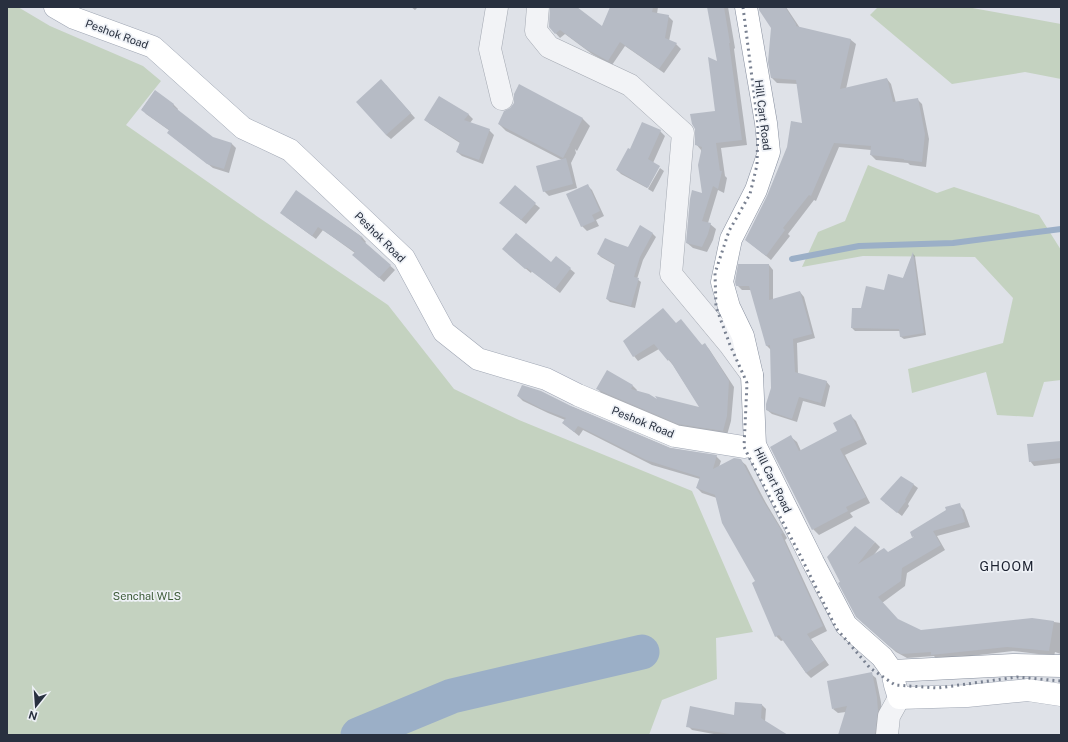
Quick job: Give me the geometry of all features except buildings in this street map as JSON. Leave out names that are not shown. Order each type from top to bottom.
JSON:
[{"type":"main road","name":"Peshok Road","points":[[55,7],[74,18],[153,47],[243,128],[290,150],[404,258],[444,332],[478,359],[546,379],[578,395],[675,436],[744,447],[755,445]]},
{"type":"main road","name":"Hill Cart Road","points":[[746,7],[766,123],[769,152],[756,190],[731,239],[722,282],[729,307],[743,336],[752,375],[755,445],[846,625],[882,657],[892,670]]},
{"type":"main road","points":[[1061,666],[1013,665],[892,670],[899,698],[967,696],[1028,690],[1061,695]]},
{"type":"street","points":[[497,7],[490,49],[502,99]]},
{"type":"street","points":[[538,7],[536,31],[549,47],[630,85],[683,133],[671,274],[730,345],[752,375]]},
{"type":"street","points":[[887,735],[889,716],[899,698]]},
{"type":"green space","name":"Senchal WLS","points":[[7,7],[18,7],[50,26],[143,66],[161,81],[126,125],[388,305],[454,389],[519,420],[692,491],[753,632],[716,638],[717,679],[662,700],[649,735],[392,735],[459,707],[643,659],[655,648],[641,643],[449,690],[343,735],[7,735]]},
{"type":"green space","points":[[878,7],[967,7],[1061,24],[1061,79],[1025,72],[952,84],[870,15]]},
{"type":"green space","points":[[868,165],[937,193],[954,187],[1039,215],[1061,250],[1061,380],[1044,382],[1033,417],[997,415],[986,372],[912,393],[908,369],[1003,343],[1013,298],[975,257],[863,256],[802,267],[818,232],[845,221]]},
{"type":"waterway","points":[[792,259],[859,246],[953,243],[1061,229]]},
{"type":"waterway","points":[[358,735],[452,696],[642,652]]},
{"type":"railway","points":[[743,7],[758,125],[757,165],[750,194],[729,231],[715,273],[716,307],[730,345],[747,383],[744,447],[836,628],[870,668],[895,685],[938,688],[1017,677],[1061,681]]},
{"type":"district","name":"GHOOM","points":[[1007,566]]}]
